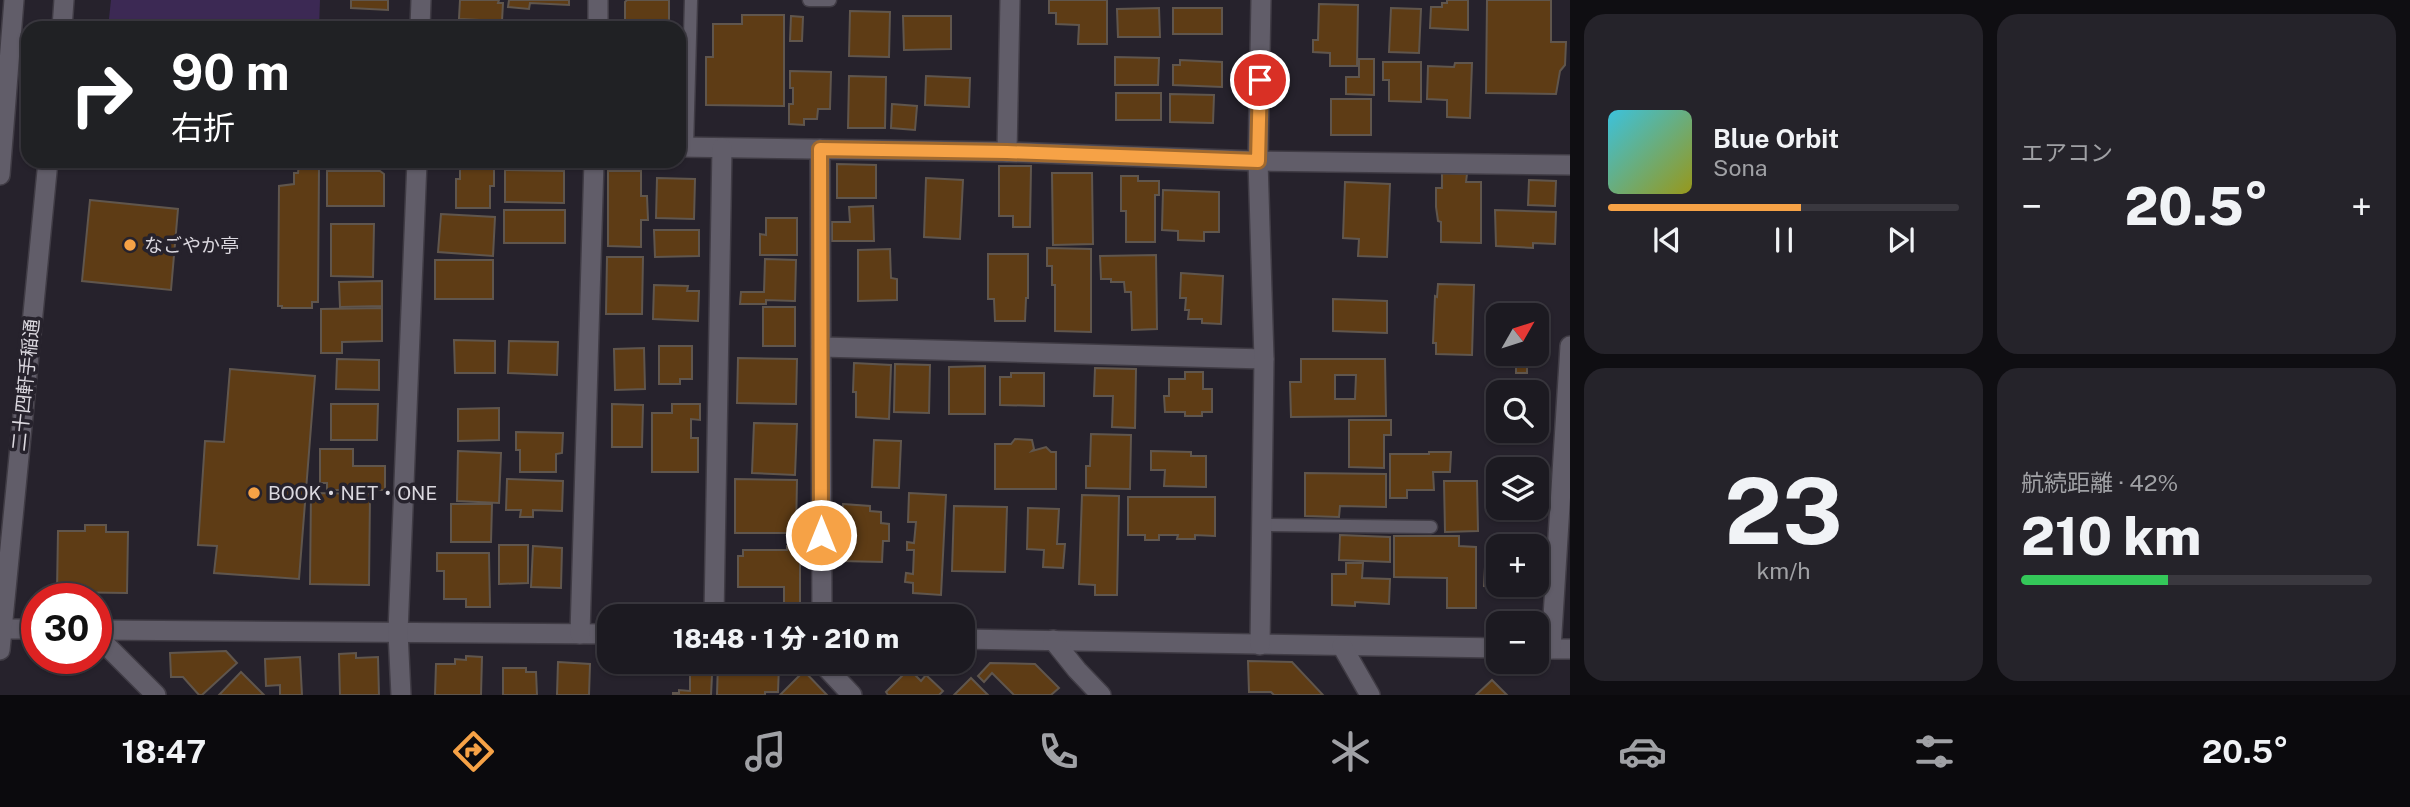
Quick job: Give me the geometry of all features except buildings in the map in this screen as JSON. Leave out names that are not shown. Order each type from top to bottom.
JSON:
[{"type":"street","points":[[0,175],[14,0]]},
{"type":"street","points":[[62,21],[64,0]]},
{"type":"street","points":[[420,21],[421,0]]},
{"type":"street","points":[[598,0],[598,21]]},
{"type":"street","points":[[1007,152],[1010,0]]},
{"type":"street","points":[[1260,645],[1264,359],[1258,161],[1261,0]]},
{"type":"street","points":[[686,147],[1007,152],[1258,161],[1570,165]]},
{"type":"street","points":[[713,604],[722,148]]},
{"type":"street","points":[[820,149],[822,604]]},
{"type":"street","name":"二十四軒手稲通","points":[[0,650],[47,168]]},
{"type":"street","points":[[401,695],[398,632],[417,168]]},
{"type":"street","points":[[580,634],[594,168]]},
{"type":"street","points":[[1552,649],[1570,346]]},
{"type":"street","points":[[821,347],[1264,359]]},
{"type":"street","points":[[1,629],[21,629]]},
{"type":"street","points":[[112,633],[597,634]]},
{"type":"street","points":[[975,639],[1486,648]]},
{"type":"street","points":[[1053,640],[1101,695]]},
{"type":"street","points":[[1342,646],[1370,695]]},
{"type":"street","points":[[112,650],[156,695]]},
{"type":"street","points":[[832,674],[852,695]]},
{"type":"lane","points":[[686,92],[691,0]]},
{"type":"lane","points":[[809,0],[830,0]]},
{"type":"lane","points":[[1261,525],[1431,527]]},
{"type":"shaded area","points":[[111,0],[320,0],[319,21],[109,21]]},
{"type":"place","name":"なごやか亭","points":[[130,245]]},
{"type":"place","name":"BOOK・NET・ONE","points":[[254,493]]},
{"type":"route","points":[[821,535],[820,149],[1007,152],[1258,161],[1260,80]]}]
